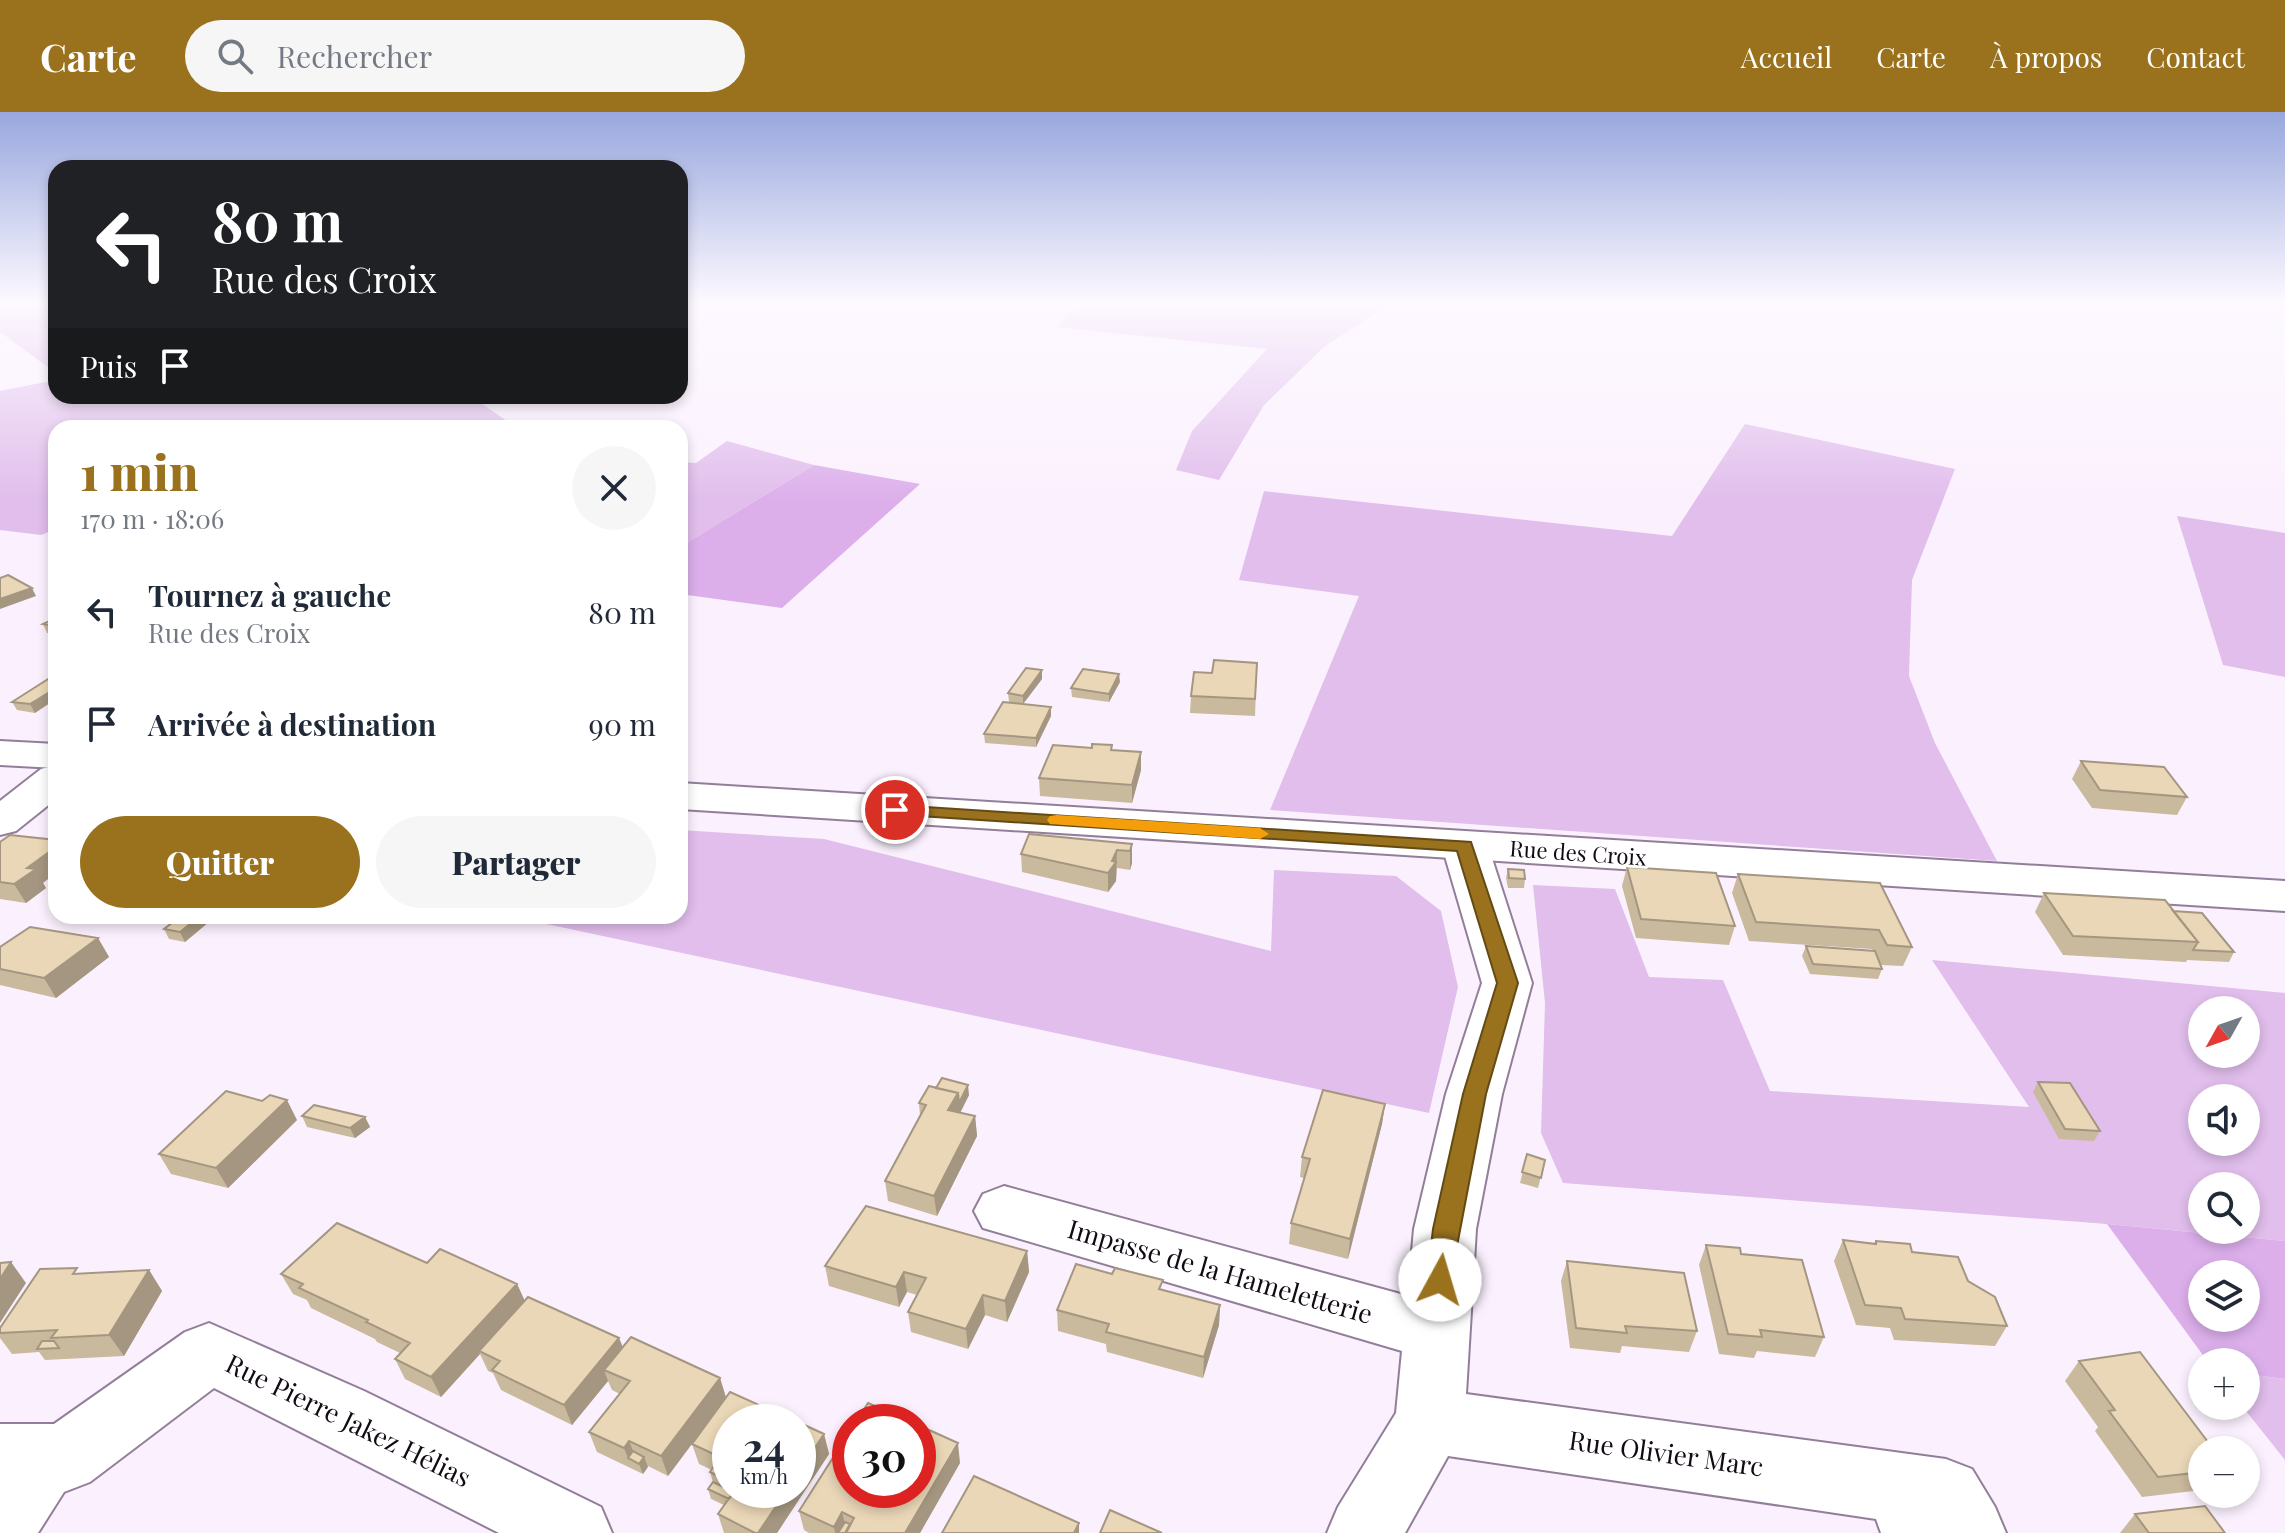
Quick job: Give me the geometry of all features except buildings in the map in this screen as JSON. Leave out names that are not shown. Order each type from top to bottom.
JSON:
[{"type":"street","points":[[0,753],[48,756]]},
{"type":"street","points":[[0,822],[48,784]]},
{"type":"street","name":"Rue des Croix","points":[[688,797],[2285,896]]},
{"type":"street","points":[[1364,1533],[1430,1421],[1445,1229],[1474,1094],[1507,983],[1465,846]]},
{"type":"street","name":"Impasse de la Hameletterie","points":[[1004,1211],[1435,1332]]},
{"type":"street","name":"Rue Pierre Jakez Hélias","points":[[23,1458],[65,1458],[209,1353],[339,1414],[575,1533]]},
{"type":"street","name":"Rue Olivier Marc","points":[[1430,1421],[1933,1512]]},
{"type":"street","points":[[0,1526],[23,1458]]},
{"type":"shaded area","points":[[1249,368],[1302,368],[1264,405],[1219,480],[1176,470],[1192,431]]},
{"type":"shaded area","points":[[48,382],[48,404],[482,404],[506,420],[48,420],[48,532],[41,535],[0,530],[0,391]]},
{"type":"shaded area","points":[[1745,424],[1955,469],[1912,580],[1909,676],[1935,743],[1997,861],[1270,810],[1359,596],[1239,580],[1264,491],[1672,536]]},
{"type":"shaded area","points":[[727,441],[814,465],[688,542],[688,462],[696,463]]},
{"type":"shaded area","points":[[814,465],[920,484],[782,608],[688,595],[688,542]]},
{"type":"shaded area","points":[[2177,516],[2285,533],[2285,677],[2223,665]]},
{"type":"shaded area","points":[[688,830],[824,839],[1271,951],[1274,870],[1396,876],[1441,911],[1458,987],[1429,1113],[546,924],[688,924]]},
{"type":"shaded area","points":[[1533,885],[1615,889],[1649,977],[1723,980],[1770,1091],[2029,1107],[1932,960],[2285,993],[2285,1241],[2260,1239],[2260,1172],[2188,1172],[2188,1232],[1563,1183],[1541,1133],[1545,1003]]},
{"type":"shaded area","points":[[2107,1224],[2188,1232],[2188,1244],[2260,1244],[2260,1239],[2285,1241],[2285,1379],[2260,1376],[2260,1348],[2198,1348]]},
{"type":"shaded area","points":[[2260,1376],[2285,1379],[2285,1460],[2253,1420],[2260,1420]]},
{"type":"slow traffic","points":[[1057,820],[1260,834]]},
{"type":"route","points":[[895,810],[1465,846],[1507,983],[1474,1094],[1445,1229],[1440,1280]]}]
